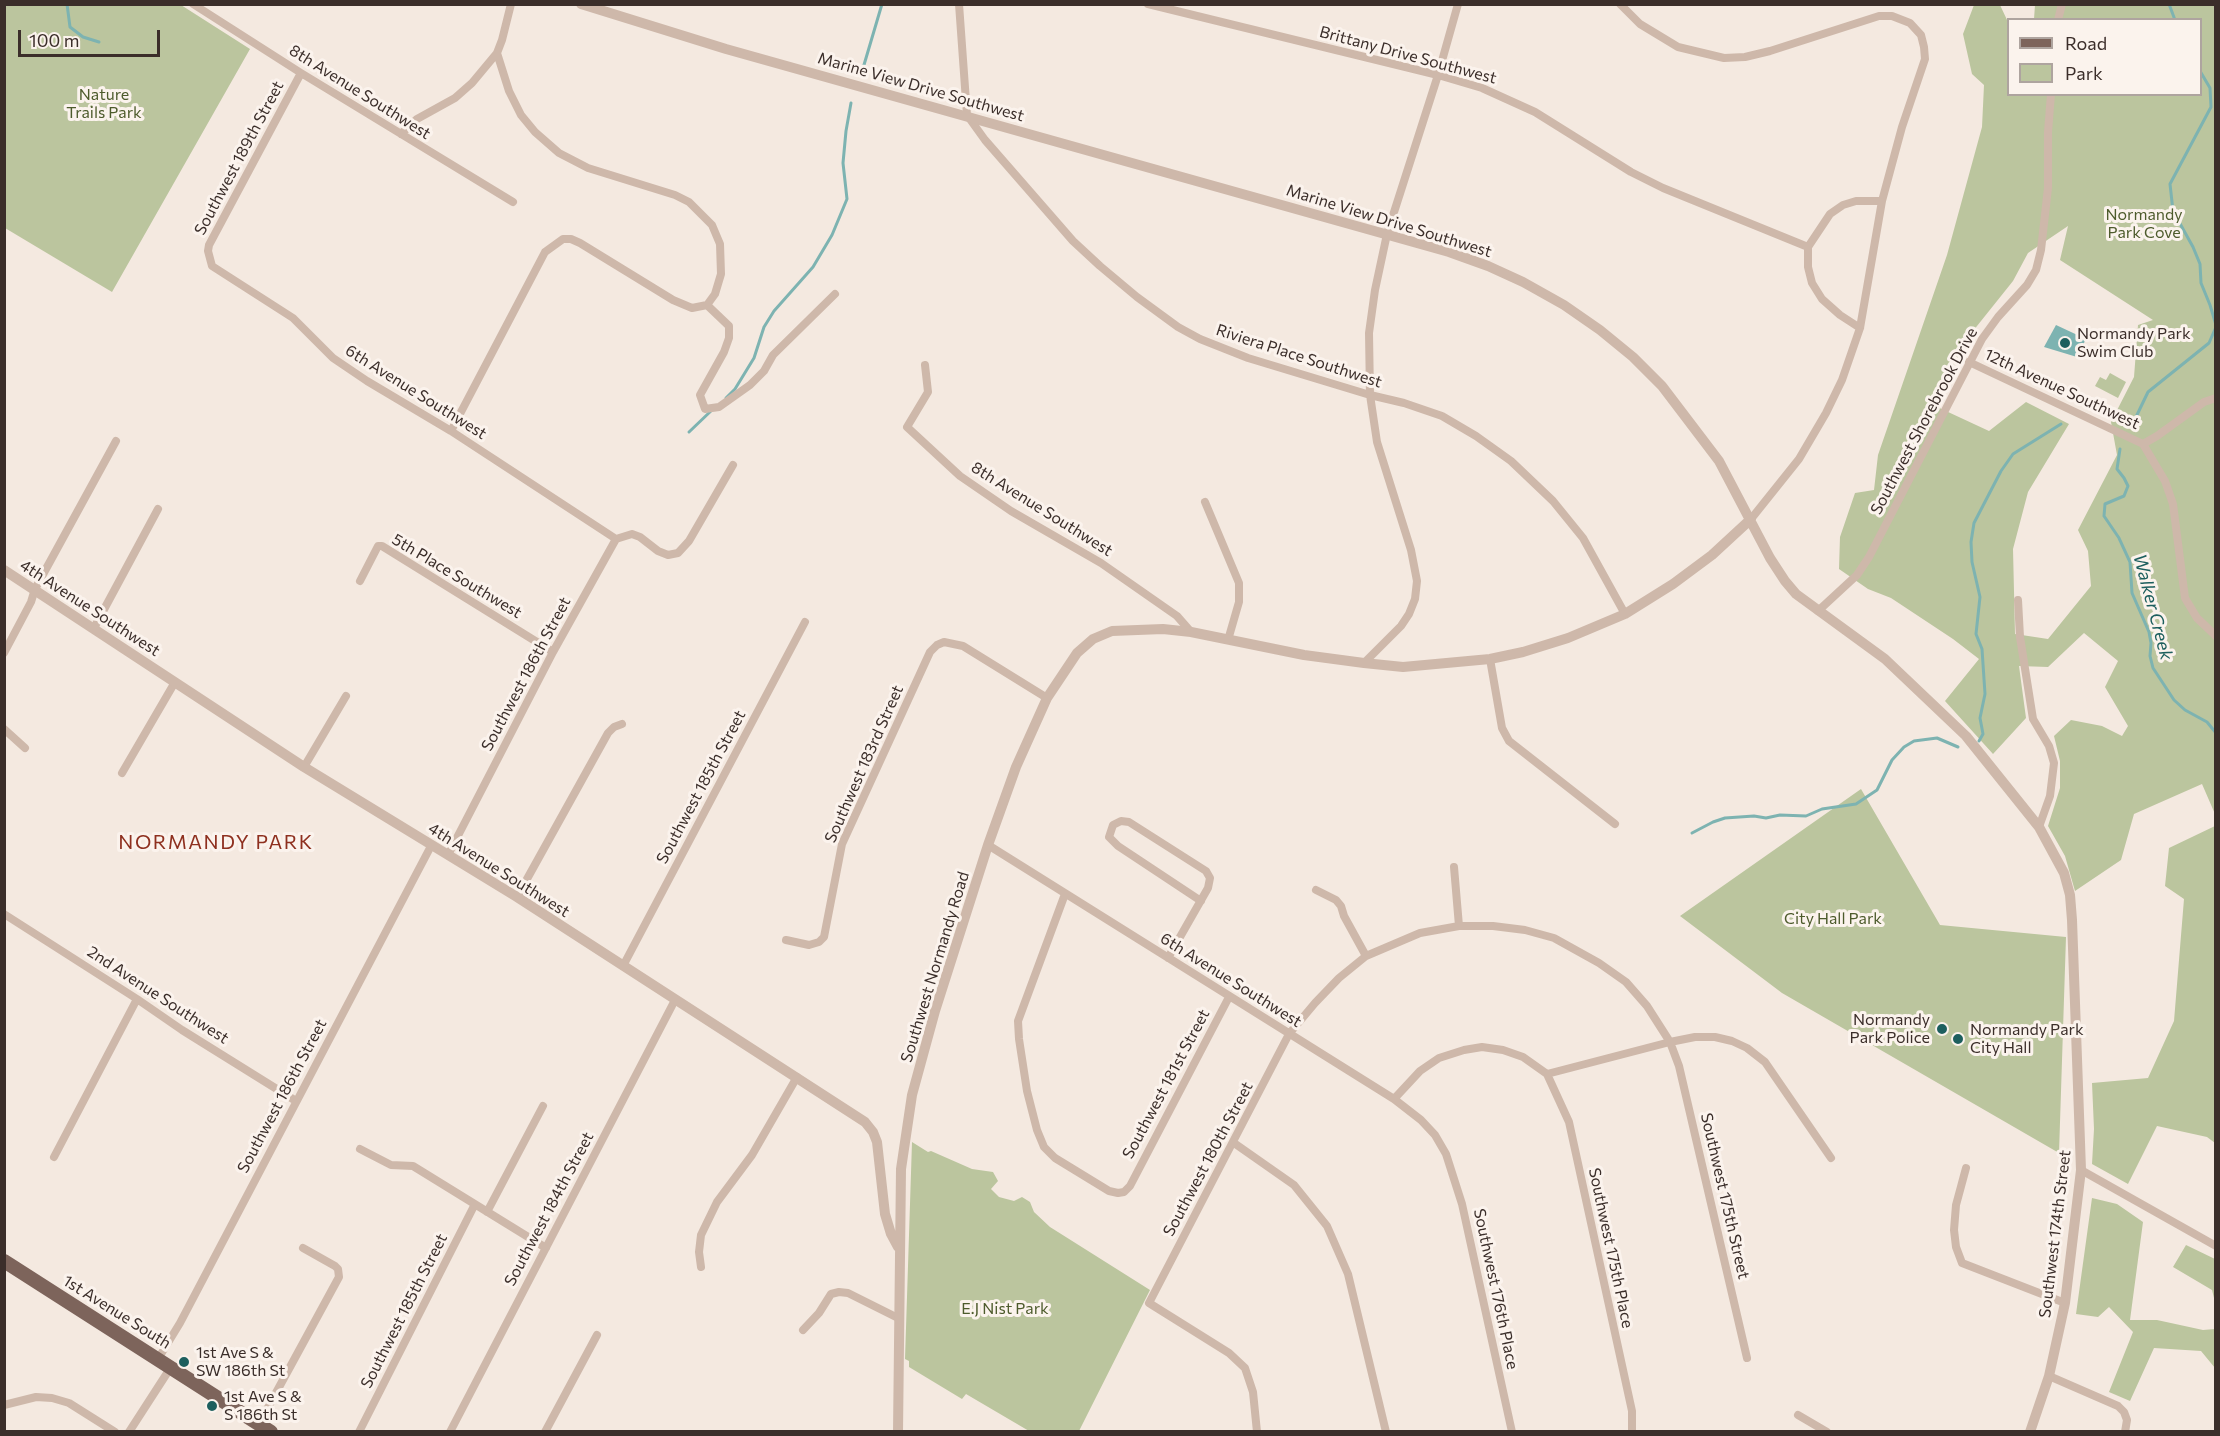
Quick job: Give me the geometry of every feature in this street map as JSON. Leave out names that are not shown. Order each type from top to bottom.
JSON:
[{"type":"main road","name":"1st Avenue South","points":[[4,1261],[265,1428]]},
{"type":"street","name":"8th Avenue Southwest","points":[[193,4],[301,73],[513,202]]},
{"type":"street","points":[[401,134],[417,119],[455,98],[472,83],[497,53],[512,4]]},
{"type":"street","name":"Marine View Drive Southwest","points":[[581,4],[726,49],[1388,234],[1488,266],[1564,305],[1633,357],[1662,386],[1719,461],[1770,558],[1796,594],[1886,659],[1929,698],[1966,736],[2038,827]]},
{"type":"street","points":[[959,4],[967,116]]},
{"type":"street","name":"Brittany Drive Southwest","points":[[1148,4],[1438,75],[1500,95],[1535,112],[1602,156],[1663,188],[1808,247]]},
{"type":"street","points":[[1364,663],[1401,626],[1409,614],[1415,599],[1417,581],[1411,550],[1377,442],[1370,395],[1369,333],[1375,290],[1388,234],[1458,4]]},
{"type":"street","points":[[1620,4],[1640,24],[1678,47],[1724,58],[1745,57],[1770,51],[1880,16],[1902,18],[1917,28],[1921,35],[1925,58],[1902,127],[1882,201],[1860,328],[1842,380],[1799,459],[1751,519]]},
{"type":"street","points":[[452,431],[545,252],[563,239],[571,239],[580,243],[692,308],[707,304],[715,294],[721,274],[720,244],[712,225],[689,202],[675,195],[588,168],[559,153],[535,132],[521,115],[509,91],[497,53]]},
{"type":"street","name":"Southwest 189th Street","points":[[209,259],[209,244],[301,73]]},
{"type":"street","name":"Southwest Shorebrook Drive","points":[[1818,611],[1857,575],[1869,557],[1982,339],[2027,285],[2036,270],[2041,250],[2048,188],[2051,96]]},
{"type":"street","name":"Riviera Place Southwest","points":[[967,116],[1073,241],[1137,297],[1178,327],[1200,339],[1248,358],[1404,403],[1442,417],[1476,436],[1511,461],[1553,501],[1583,538],[1624,614]]},
{"type":"street","points":[[1860,328],[1822,299],[1812,283],[1808,267],[1808,247],[1830,214],[1843,205],[1856,201],[1882,201]]},
{"type":"street","name":"6th Avenue Southwest","points":[[209,259],[217,270],[293,318],[333,358],[367,381],[452,431],[616,539]]},
{"type":"street","points":[[707,304],[729,326],[729,338],[724,352],[700,395],[705,409],[719,407],[750,385],[764,371],[773,356],[835,294]]},
{"type":"street","name":"12th Avenue Southwest","points":[[1969,362],[2143,444]]},
{"type":"street","name":"8th Avenue Southwest","points":[[925,366],[928,392],[907,427],[960,476],[1011,512],[1101,563],[1177,616],[1191,632]]},
{"type":"street","points":[[2216,398],[2204,402],[2143,444],[2165,481],[2173,504],[2185,598],[2197,618],[2216,636]]},
{"type":"street","points":[[4,653],[31,602],[35,589],[116,441]]},
{"type":"street","points":[[616,539],[632,534],[640,537],[658,552],[668,555],[678,553],[689,541],[733,465]]},
{"type":"street","points":[[1205,502],[1239,583],[1239,602],[1228,640]]},
{"type":"street","points":[[94,628],[158,509]]},
{"type":"street","name":"Southwest Normandy Road","points":[[901,1429],[898,1318],[901,1169],[912,1095],[935,1011],[988,845],[1016,767],[1047,698],[1077,653],[1092,639],[1112,631],[1162,628],[1304,655],[1402,667],[1490,659],[1523,652],[1568,638],[1624,614],[1673,585],[1712,555],[1751,519]]},
{"type":"street","name":"Southwest 186th Street","points":[[448,855],[553,652],[616,539]]},
{"type":"street","name":"5th Place Southwest","points":[[360,581],[378,546],[382,546],[553,652]]},
{"type":"street","name":"4th Avenue Southwest","points":[[4,570],[304,767],[517,897],[854,1114],[873,1132],[877,1142],[885,1214],[899,1250]]},
{"type":"street","points":[[2018,600],[2020,637],[2033,719],[2049,746],[2054,763],[2050,796],[2038,827]]},
{"type":"street","name":"Southwest 185th Street","points":[[623,966],[805,622]]},
{"type":"street","name":"Southwest 183rd Street","points":[[786,940],[810,945],[824,938],[842,844],[930,652],[944,642],[963,645],[1047,698]]},
{"type":"street","points":[[1490,659],[1502,728],[1509,741],[1615,824]]},
{"type":"street","points":[[122,773],[175,682]]},
{"type":"street","points":[[304,767],[346,696]]},
{"type":"street","points":[[517,897],[608,733],[614,727],[622,724]]},
{"type":"street","points":[[4,729],[26,748]]},
{"type":"street","points":[[1168,958],[1201,901],[1208,888],[1210,878],[1206,871],[1129,822],[1121,821],[1113,825],[1109,837],[1118,846],[1201,901]]},
{"type":"street","name":"Southwest 174th Street","points":[[2030,1431],[2049,1376],[2064,1303],[2081,1170],[2070,895],[2064,873],[2038,827]]},
{"type":"street","name":"6th Avenue Southwest","points":[[988,845],[1394,1099],[1421,1120],[1435,1135],[1446,1154]]},
{"type":"street","name":"Southwest 186th Street","points":[[158,1359],[180,1323],[430,846]]},
{"type":"street","points":[[1454,867],[1459,926]]},
{"type":"street","points":[[1316,890],[1336,900],[1341,906],[1366,956]]},
{"type":"street","name":"Southwest 181st Street","points":[[1065,894],[1018,1021],[1027,1091],[1037,1130],[1044,1147],[1055,1158],[1109,1191],[1118,1194],[1124,1192],[1130,1186],[1229,997]]},
{"type":"street","name":"2nd Avenue Southwest","points":[[4,914],[296,1101]]},
{"type":"street","name":"Southwest 180th Street","points":[[1257,1431],[1253,1392],[1245,1368],[1229,1353],[1149,1303],[1289,1034],[1339,978],[1366,956],[1420,933],[1459,926]]},
{"type":"street","name":"Southwest 175th Street","points":[[1459,926],[1493,926],[1525,930],[1554,938],[1579,951],[1626,982],[1647,1006],[1670,1042],[1679,1066],[1747,1358]]},
{"type":"street","points":[[54,1157],[137,999]]},
{"type":"street","name":"Southwest 184th Street","points":[[450,1431],[675,1000]]},
{"type":"street","points":[[1394,1099],[1420,1071],[1439,1058],[1464,1050],[1482,1047],[1503,1050],[1523,1057],[1547,1074],[1670,1042],[1714,1037],[1747,1048],[1765,1062],[1831,1158]]},
{"type":"street","name":"Southwest 175th Place","points":[[1547,1074],[1569,1122],[1632,1411],[1632,1431]]},
{"type":"street","points":[[701,1267],[699,1252],[701,1236],[717,1202],[752,1155],[797,1077]]},
{"type":"street","points":[[487,1212],[543,1106]]},
{"type":"street","points":[[1234,1143],[1294,1185],[1327,1226],[1348,1274],[1386,1431]]},
{"type":"street","points":[[360,1149],[391,1165],[413,1166],[546,1248]]},
{"type":"street","name":"Southwest 176th Place","points":[[1446,1154],[1462,1204],[1512,1431]]},
{"type":"street","points":[[1966,1168],[1956,1205],[1954,1230],[1956,1247],[1962,1263],[2064,1303]]},
{"type":"street","points":[[2081,1170],[2216,1246]]},
{"type":"street","name":"Southwest 185th Street","points":[[359,1431],[475,1204]]},
{"type":"street","points":[[265,1428],[339,1277],[335,1266],[303,1248]]},
{"type":"street","points":[[803,1330],[819,1313],[831,1294],[839,1292],[848,1293],[898,1318]]},
{"type":"street","points":[[545,1431],[597,1335]]},
{"type":"street","points":[[129,1431],[171,1367]]},
{"type":"street","points":[[2049,1376],[2118,1406],[2124,1412],[2127,1420],[2125,1431]]},
{"type":"street","points":[[4,1405],[36,1397],[52,1398],[69,1403],[115,1431]]},
{"type":"street","points":[[1798,1415],[1827,1431]]},
{"type":"green space","name":"Nature Trails Park","points":[[4,5],[181,5],[250,49],[112,292],[5,228]]},
{"type":"green space","name":"Normandy Park Cove","points":[[1974,5],[2000,5],[2007,20],[2007,96],[2202,96],[2202,18],[2034,18],[2035,5],[2215,5],[2215,814],[2202,784],[2134,814],[2121,860],[2075,891],[2065,856],[2048,826],[2060,788],[2060,761],[2054,736],[2071,720],[2102,726],[2122,736],[2128,726],[2105,687],[2118,661],[2084,633],[2048,667],[2019,666],[2026,718],[1993,754],[1945,701],[1979,659],[1891,598],[1868,589],[1839,569],[1840,537],[1855,493],[1874,490],[1878,455],[1947,255],[1982,127],[1984,85],[1972,74],[1963,34]],"holes":[[[2068,226],[2060,260],[2153,320],[2138,325],[2134,377],[2111,422],[2117,455],[2078,530],[2088,551],[2091,586],[2048,639],[2015,634],[2013,549],[2028,492],[2069,424],[2026,402],[1989,431],[1933,405],[1969,336],[2013,281],[2028,253]]]},
{"type":"green space","points":[[2110,373],[2126,382],[2118,398],[2095,386],[2100,377],[2106,380]]},
{"type":"green space","name":"City Hall Park","points":[[1861,789],[1940,925],[2066,937],[2059,1153],[1782,993],[1680,916]]},
{"type":"green space","points":[[2215,826],[2215,1143],[2207,1137],[2157,1126],[2128,1184],[2092,1164],[2094,1129],[2092,1083],[2148,1078],[2174,1021],[2184,899],[2165,886],[2169,848]]},
{"type":"green space","name":"E.J Nist Park","points":[[912,1142],[928,1152],[931,1151],[972,1169],[993,1172],[998,1181],[991,1189],[999,1197],[1014,1201],[1022,1197],[1030,1202],[1034,1212],[1050,1227],[1150,1290],[1079,1431],[1029,1431],[966,1394],[962,1399],[909,1367],[909,1361],[905,1359]]},
{"type":"green space","points":[[2092,1198],[2117,1204],[2143,1222],[2130,1320],[2157,1320],[2203,1330],[2215,1329],[2215,1368],[2201,1351],[2154,1348],[2130,1401],[2109,1392],[2133,1332],[2109,1307],[2098,1317],[2076,1314]]},
{"type":"green space","points":[[2186,1245],[2215,1259],[2215,1302],[2212,1290],[2173,1267]]},
{"type":"water","name":"Normandy Park Swim Club","points":[[2056,325],[2086,339],[2077,357],[2044,347]]},
{"type":"waterway","points":[[67,4],[70,27],[83,37],[99,42]]},
{"type":"waterway","points":[[861,75],[882,4]]},
{"type":"waterway","name":"Walker Creek","points":[[2169,4],[2174,18]]},
{"type":"waterway","name":"Walker Creek","points":[[2202,74],[2210,88],[2211,107],[2170,184],[2173,211],[2200,264],[2201,283],[2216,325]]},
{"type":"waterway","points":[[726,398],[735,389],[754,358],[764,327],[774,311],[813,267],[832,235],[847,199],[843,163],[851,103]]},
{"type":"waterway","name":"Walker Creek","points":[[2135,419],[2148,392],[2209,343],[2216,327]]},
{"type":"waterway","points":[[689,432],[712,410]]},
{"type":"waterway","points":[[1979,741],[1983,734],[1980,718],[1985,694],[1982,649],[1976,634],[1980,597],[1972,562],[1971,542],[1974,523],[2001,471],[2013,454],[2061,424]]},
{"type":"waterway","name":"Walker Creek","points":[[2120,449],[2117,469],[2128,486],[2124,496],[2105,504],[2104,516],[2119,538],[2130,562],[2132,593],[2149,632],[2153,668],[2174,700],[2185,710],[2207,722],[2216,733]]},
{"type":"waterway","points":[[1692,833],[1725,818],[1806,816],[1822,809],[1856,804],[1877,790],[1892,760],[1904,747],[1914,741],[1937,738],[1958,747]]},
{"type":"place","name":"Normandy Park Swim Club","points":[[2065,343]]},
{"type":"place","name":"Normandy Park Police","points":[[1942,1029]]},
{"type":"place","name":"Normandy Park City Hall","points":[[1958,1039]]},
{"type":"place","name":"1st Ave S & SW 186th St","points":[[184,1362]]},
{"type":"place","name":"1st Ave S & S 186th St","points":[[212,1406]]},
{"type":"district","name":"NORMANDY PARK","points":[[216,842]]}]
